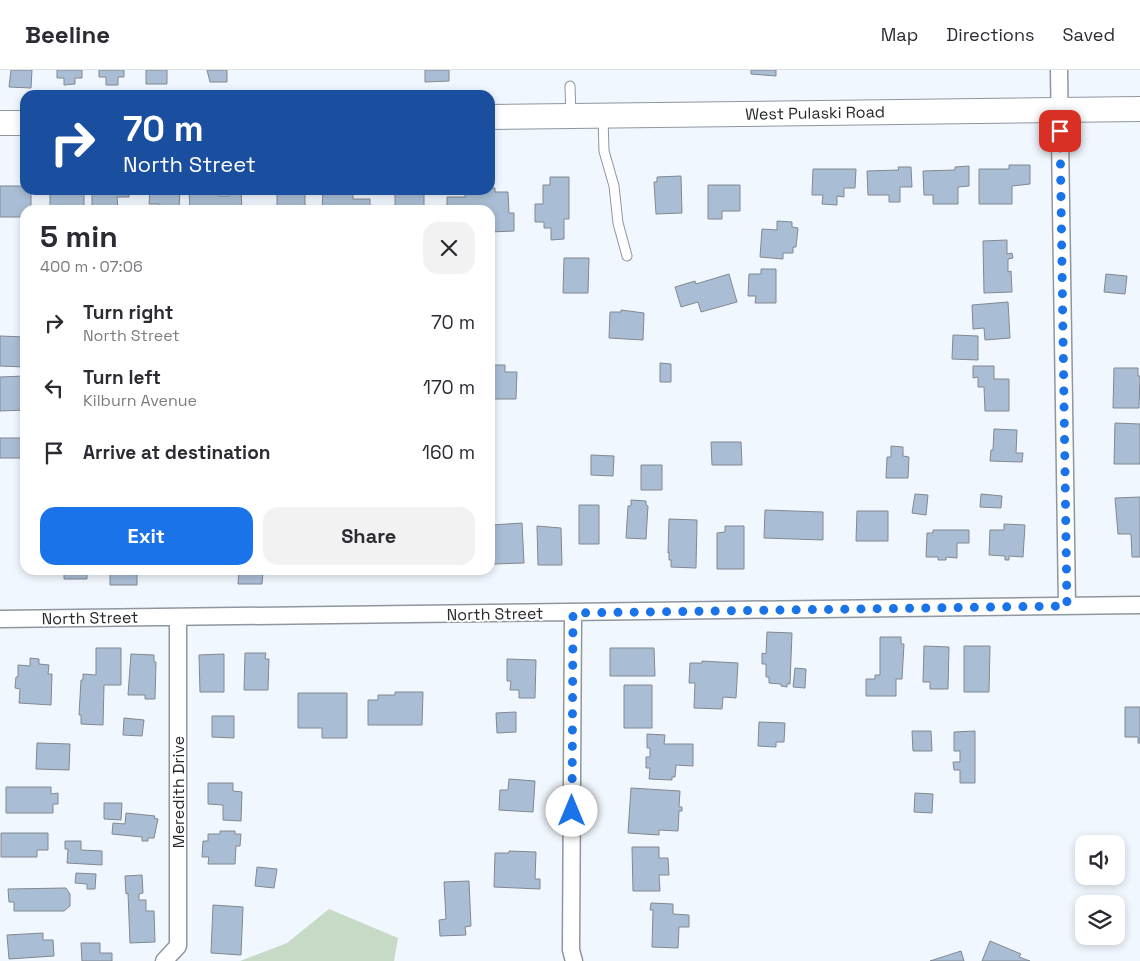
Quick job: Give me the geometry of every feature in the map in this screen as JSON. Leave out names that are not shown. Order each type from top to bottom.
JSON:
[{"type":"main road","name":"West Pulaski Road","points":[[495,117],[1140,109]]},
{"type":"main road","points":[[0,123],[20,123]]},
{"type":"street","points":[[1059,70],[1067,606]]},
{"type":"street","name":"North Street","points":[[0,620],[1140,605]]},
{"type":"street","points":[[573,613],[571,950],[574,961]]},
{"type":"street","name":"Meredith Drive","points":[[164,961],[178,946],[178,617]]},
{"type":"lane","points":[[570,86],[571,116]]},
{"type":"lane","points":[[603,116],[604,151],[614,186],[618,222],[627,256]]},
{"type":"green space","points":[[329,909],[398,938],[394,961],[240,961],[287,943]]},
{"type":"building","points":[[11,70],[32,70],[31,88],[9,87]]},
{"type":"building","points":[[57,70],[82,70],[82,78],[75,78],[75,84],[64,85],[64,78],[57,78]]},
{"type":"building","points":[[99,70],[124,70],[124,77],[118,77],[118,85],[106,85],[106,77],[99,77]]},
{"type":"building","points":[[146,70],[167,70],[167,84],[146,84]]},
{"type":"building","points":[[207,70],[227,70],[227,82],[210,82]]},
{"type":"building","points":[[425,70],[449,70],[449,81],[425,82]]},
{"type":"building","points":[[751,70],[776,70],[776,76],[751,74]]},
{"type":"building","points":[[1009,165],[1030,165],[1030,184],[1012,186],[1012,204],[979,204],[979,169],[1009,169]]},
{"type":"building","points":[[969,166],[969,186],[958,187],[958,204],[933,204],[933,195],[924,195],[923,171],[955,170],[955,167]]},
{"type":"building","points":[[898,167],[911,167],[912,187],[900,187],[900,202],[889,202],[889,195],[868,195],[867,171],[899,170]]},
{"type":"building","points":[[813,169],[856,169],[855,188],[844,188],[844,197],[837,196],[837,205],[822,204],[823,195],[812,195]]},
{"type":"building","points":[[681,176],[682,213],[656,214],[654,182],[657,182],[657,177]]},
{"type":"building","points":[[550,177],[569,177],[569,219],[564,219],[564,239],[551,240],[551,228],[544,228],[544,222],[535,222],[535,204],[543,204],[543,185],[550,185]]},
{"type":"building","points":[[708,185],[740,185],[740,211],[722,211],[722,219],[708,219]]},
{"type":"building","points":[[0,186],[20,186],[20,195],[31,195],[31,205],[20,205],[20,217],[0,217]]},
{"type":"building","points":[[495,192],[508,192],[509,213],[514,213],[514,231],[495,232],[495,205],[447,205],[447,197],[465,197],[465,195],[495,195]]},
{"type":"building","points":[[50,195],[84,195],[84,205],[50,205]]},
{"type":"building","points":[[92,195],[129,195],[129,197],[117,197],[118,205],[92,205]]},
{"type":"building","points":[[150,195],[180,195],[179,205],[149,204]]},
{"type":"building","points":[[189,195],[241,195],[242,205],[190,205]]},
{"type":"building","points":[[277,195],[305,195],[305,205],[277,205]]},
{"type":"building","points":[[323,195],[353,195],[353,199],[370,199],[370,205],[322,205]]},
{"type":"building","points":[[395,195],[424,195],[424,205],[395,205]]},
{"type":"building","points":[[777,221],[792,222],[792,227],[798,228],[796,247],[793,247],[793,253],[783,253],[783,259],[760,257],[762,229],[777,230]]},
{"type":"building","points":[[1007,240],[1007,254],[1012,253],[1013,258],[1008,259],[1008,272],[1011,271],[1012,292],[984,293],[983,241]]},
{"type":"building","points":[[564,258],[589,258],[588,293],[563,293]]},
{"type":"building","points":[[761,269],[776,269],[776,303],[755,303],[756,296],[748,296],[749,274],[761,274]]},
{"type":"building","points":[[729,274],[737,302],[701,312],[698,302],[681,307],[675,287],[695,281],[696,284]]},
{"type":"building","points":[[1106,274],[1127,276],[1125,294],[1104,292]]},
{"type":"building","points":[[1008,302],[1010,338],[985,340],[984,328],[973,329],[972,305]]},
{"type":"building","points":[[621,310],[644,313],[643,340],[609,338],[610,312],[621,312]]},
{"type":"building","points":[[953,335],[978,336],[978,360],[952,359]]},
{"type":"building","points":[[0,336],[20,337],[20,367],[0,366]]},
{"type":"building","points":[[660,363],[671,364],[671,382],[660,382]]},
{"type":"building","points":[[495,365],[505,365],[505,372],[517,372],[516,399],[495,399]]},
{"type":"building","points":[[973,366],[994,366],[994,379],[1009,379],[1009,411],[985,411],[984,387],[978,387],[978,377],[973,378]]},
{"type":"building","points":[[1114,368],[1138,368],[1138,376],[1140,376],[1139,408],[1113,408]]},
{"type":"building","points":[[20,376],[20,410],[0,411],[0,377]]},
{"type":"building","points":[[1115,423],[1140,424],[1140,464],[1114,464]]},
{"type":"building","points":[[994,429],[1017,430],[1016,453],[1023,453],[1022,462],[990,461],[991,450],[993,450]]},
{"type":"building","points":[[0,438],[20,438],[20,458],[0,458]]},
{"type":"building","points":[[711,442],[741,442],[742,465],[712,465]]},
{"type":"building","points":[[891,446],[903,447],[903,456],[909,457],[908,478],[886,478],[887,457],[891,457]]},
{"type":"building","points":[[591,455],[614,456],[613,476],[591,475]]},
{"type":"building","points":[[641,465],[662,465],[662,490],[641,490]]},
{"type":"building","points":[[915,494],[928,495],[926,515],[912,513]]},
{"type":"building","points":[[981,494],[1002,496],[1001,508],[980,507]]},
{"type":"building","points":[[1140,497],[1140,557],[1132,557],[1131,534],[1118,534],[1115,498]]},
{"type":"building","points":[[631,500],[646,501],[648,506],[646,539],[626,538],[628,506],[631,506]]},
{"type":"building","points":[[579,505],[599,505],[599,544],[579,544]]},
{"type":"building","points":[[765,510],[823,512],[823,540],[764,538]]},
{"type":"building","points":[[857,511],[888,511],[888,541],[856,541]]},
{"type":"building","points":[[669,519],[697,520],[696,568],[671,567],[668,553]]},
{"type":"building","points":[[522,523],[524,563],[495,564],[495,525]]},
{"type":"building","points":[[1004,524],[1025,525],[1023,557],[1009,556],[1009,560],[1005,560],[1005,556],[989,555],[990,530],[1004,530]]},
{"type":"building","points":[[537,526],[561,528],[562,565],[538,565]]},
{"type":"building","points":[[725,526],[744,526],[744,569],[717,569],[717,533],[725,532]]},
{"type":"building","points":[[933,530],[969,530],[969,543],[957,543],[957,558],[946,557],[946,560],[938,560],[938,557],[926,557],[927,533],[933,533]]},
{"type":"building","points":[[64,575],[87,575],[87,579],[64,579]]},
{"type":"building","points":[[110,575],[137,575],[137,585],[110,585]]},
{"type":"building","points":[[239,575],[263,575],[262,584],[238,584]]},
{"type":"building","points":[[767,632],[792,633],[790,684],[787,684],[787,687],[781,686],[781,684],[769,683],[769,677],[766,677],[766,664],[762,664],[762,653],[766,654]]},
{"type":"building","points":[[880,637],[901,637],[901,644],[904,644],[902,679],[896,679],[896,696],[866,696],[866,679],[875,679],[875,675],[880,675]]},
{"type":"building","points":[[924,646],[949,647],[948,689],[930,689],[930,682],[923,682]]},
{"type":"building","points":[[964,646],[990,646],[989,692],[964,692]]},
{"type":"building","points":[[96,648],[121,648],[121,685],[104,685],[103,725],[81,724],[81,715],[79,715],[81,680],[83,680],[83,674],[96,675]]},
{"type":"building","points":[[610,648],[654,648],[655,676],[610,676]]},
{"type":"building","points":[[245,653],[266,653],[265,659],[269,659],[268,690],[244,690]]},
{"type":"building","points":[[131,654],[154,655],[154,662],[156,662],[155,699],[145,699],[145,695],[128,695]]},
{"type":"building","points":[[224,654],[224,692],[200,692],[199,655]]},
{"type":"building","points":[[30,658],[39,659],[39,664],[49,665],[48,674],[52,674],[51,705],[19,703],[20,689],[15,688],[16,677],[18,677],[18,665],[30,666]]},
{"type":"building","points":[[507,659],[536,660],[535,698],[519,698],[519,690],[510,690],[511,681],[507,681]]},
{"type":"building","points":[[702,661],[738,663],[736,698],[723,697],[722,709],[694,708],[695,683],[689,683],[690,663],[702,663]]},
{"type":"building","points":[[795,668],[806,669],[805,688],[793,687]]},
{"type":"building","points":[[624,685],[652,685],[652,728],[624,728]]},
{"type":"building","points":[[395,692],[423,692],[422,725],[368,725],[368,700],[378,700],[378,695],[395,695]]},
{"type":"building","points":[[298,693],[347,693],[347,738],[322,738],[322,728],[298,728]]},
{"type":"building","points":[[1125,707],[1140,707],[1140,743],[1138,743],[1138,737],[1125,737]]},
{"type":"building","points":[[516,712],[516,732],[497,733],[496,713]]},
{"type":"building","points":[[212,716],[234,716],[234,738],[212,737]]},
{"type":"building","points":[[124,718],[144,720],[142,736],[123,735]]},
{"type":"building","points":[[759,722],[785,723],[784,742],[776,742],[776,747],[758,746]]},
{"type":"building","points":[[912,731],[931,731],[932,751],[913,751]]},
{"type":"building","points":[[975,731],[975,783],[960,783],[960,770],[954,770],[953,762],[960,762],[960,751],[954,751],[954,732]]},
{"type":"building","points":[[647,734],[665,735],[664,744],[693,744],[693,766],[676,765],[675,777],[672,777],[672,780],[649,779],[650,768],[646,768],[646,757],[650,757],[650,748],[647,748]]},
{"type":"building","points":[[37,743],[70,744],[69,770],[36,769]]},
{"type":"building","points":[[509,779],[535,781],[533,812],[499,810],[500,790],[508,790]]},
{"type":"building","points":[[208,783],[233,783],[233,791],[242,792],[241,821],[223,820],[223,805],[208,804]]},
{"type":"building","points":[[6,787],[51,787],[51,794],[58,793],[58,804],[53,804],[53,813],[6,813]]},
{"type":"building","points":[[631,788],[680,791],[679,807],[682,807],[682,811],[679,811],[678,831],[659,830],[659,835],[628,833]]},
{"type":"building","points":[[915,793],[933,794],[932,813],[914,812]]},
{"type":"building","points":[[104,803],[122,803],[121,820],[104,819]]},
{"type":"building","points":[[126,813],[155,816],[154,818],[158,819],[154,838],[142,841],[142,837],[112,834],[113,823],[125,824]]},
{"type":"building","points":[[220,831],[235,831],[235,834],[241,834],[240,846],[236,846],[235,864],[208,864],[209,857],[202,857],[203,841],[208,841],[208,834],[220,834]]},
{"type":"building","points":[[1,833],[48,833],[48,850],[37,850],[37,857],[1,857]]},
{"type":"building","points":[[65,841],[81,841],[81,850],[102,851],[102,865],[67,863],[68,849],[65,849]]},
{"type":"building","points":[[632,847],[659,847],[659,858],[668,858],[669,875],[659,875],[660,891],[633,891]]},
{"type":"building","points":[[509,851],[536,852],[535,879],[540,879],[540,889],[494,887],[495,853],[509,853]]},
{"type":"building","points":[[257,867],[277,869],[274,888],[255,886]]},
{"type":"building","points":[[76,873],[96,874],[95,889],[87,889],[87,884],[75,883]]},
{"type":"building","points":[[142,875],[143,893],[139,894],[139,900],[146,900],[146,911],[154,911],[155,942],[130,943],[128,893],[126,894],[125,876]]},
{"type":"building","points":[[469,881],[471,926],[465,927],[466,935],[440,936],[439,920],[446,919],[444,882]]},
{"type":"building","points":[[66,888],[70,894],[70,906],[64,911],[14,911],[14,902],[9,902],[8,889]]},
{"type":"building","points":[[651,903],[673,904],[673,914],[689,915],[689,927],[679,927],[678,948],[652,947],[653,910],[650,910]]},
{"type":"building","points":[[213,905],[243,907],[241,955],[211,953]]},
{"type":"building","points":[[43,933],[43,940],[53,940],[54,956],[9,959],[7,935]]},
{"type":"building","points":[[990,941],[1021,954],[1019,957],[1030,961],[982,961]]},
{"type":"building","points":[[81,943],[100,943],[100,953],[112,953],[112,961],[82,961]]},
{"type":"building","points":[[961,951],[964,961],[930,961]]},
{"type":"route","points":[[572,811],[573,613],[1067,606],[1060,131]]}]
